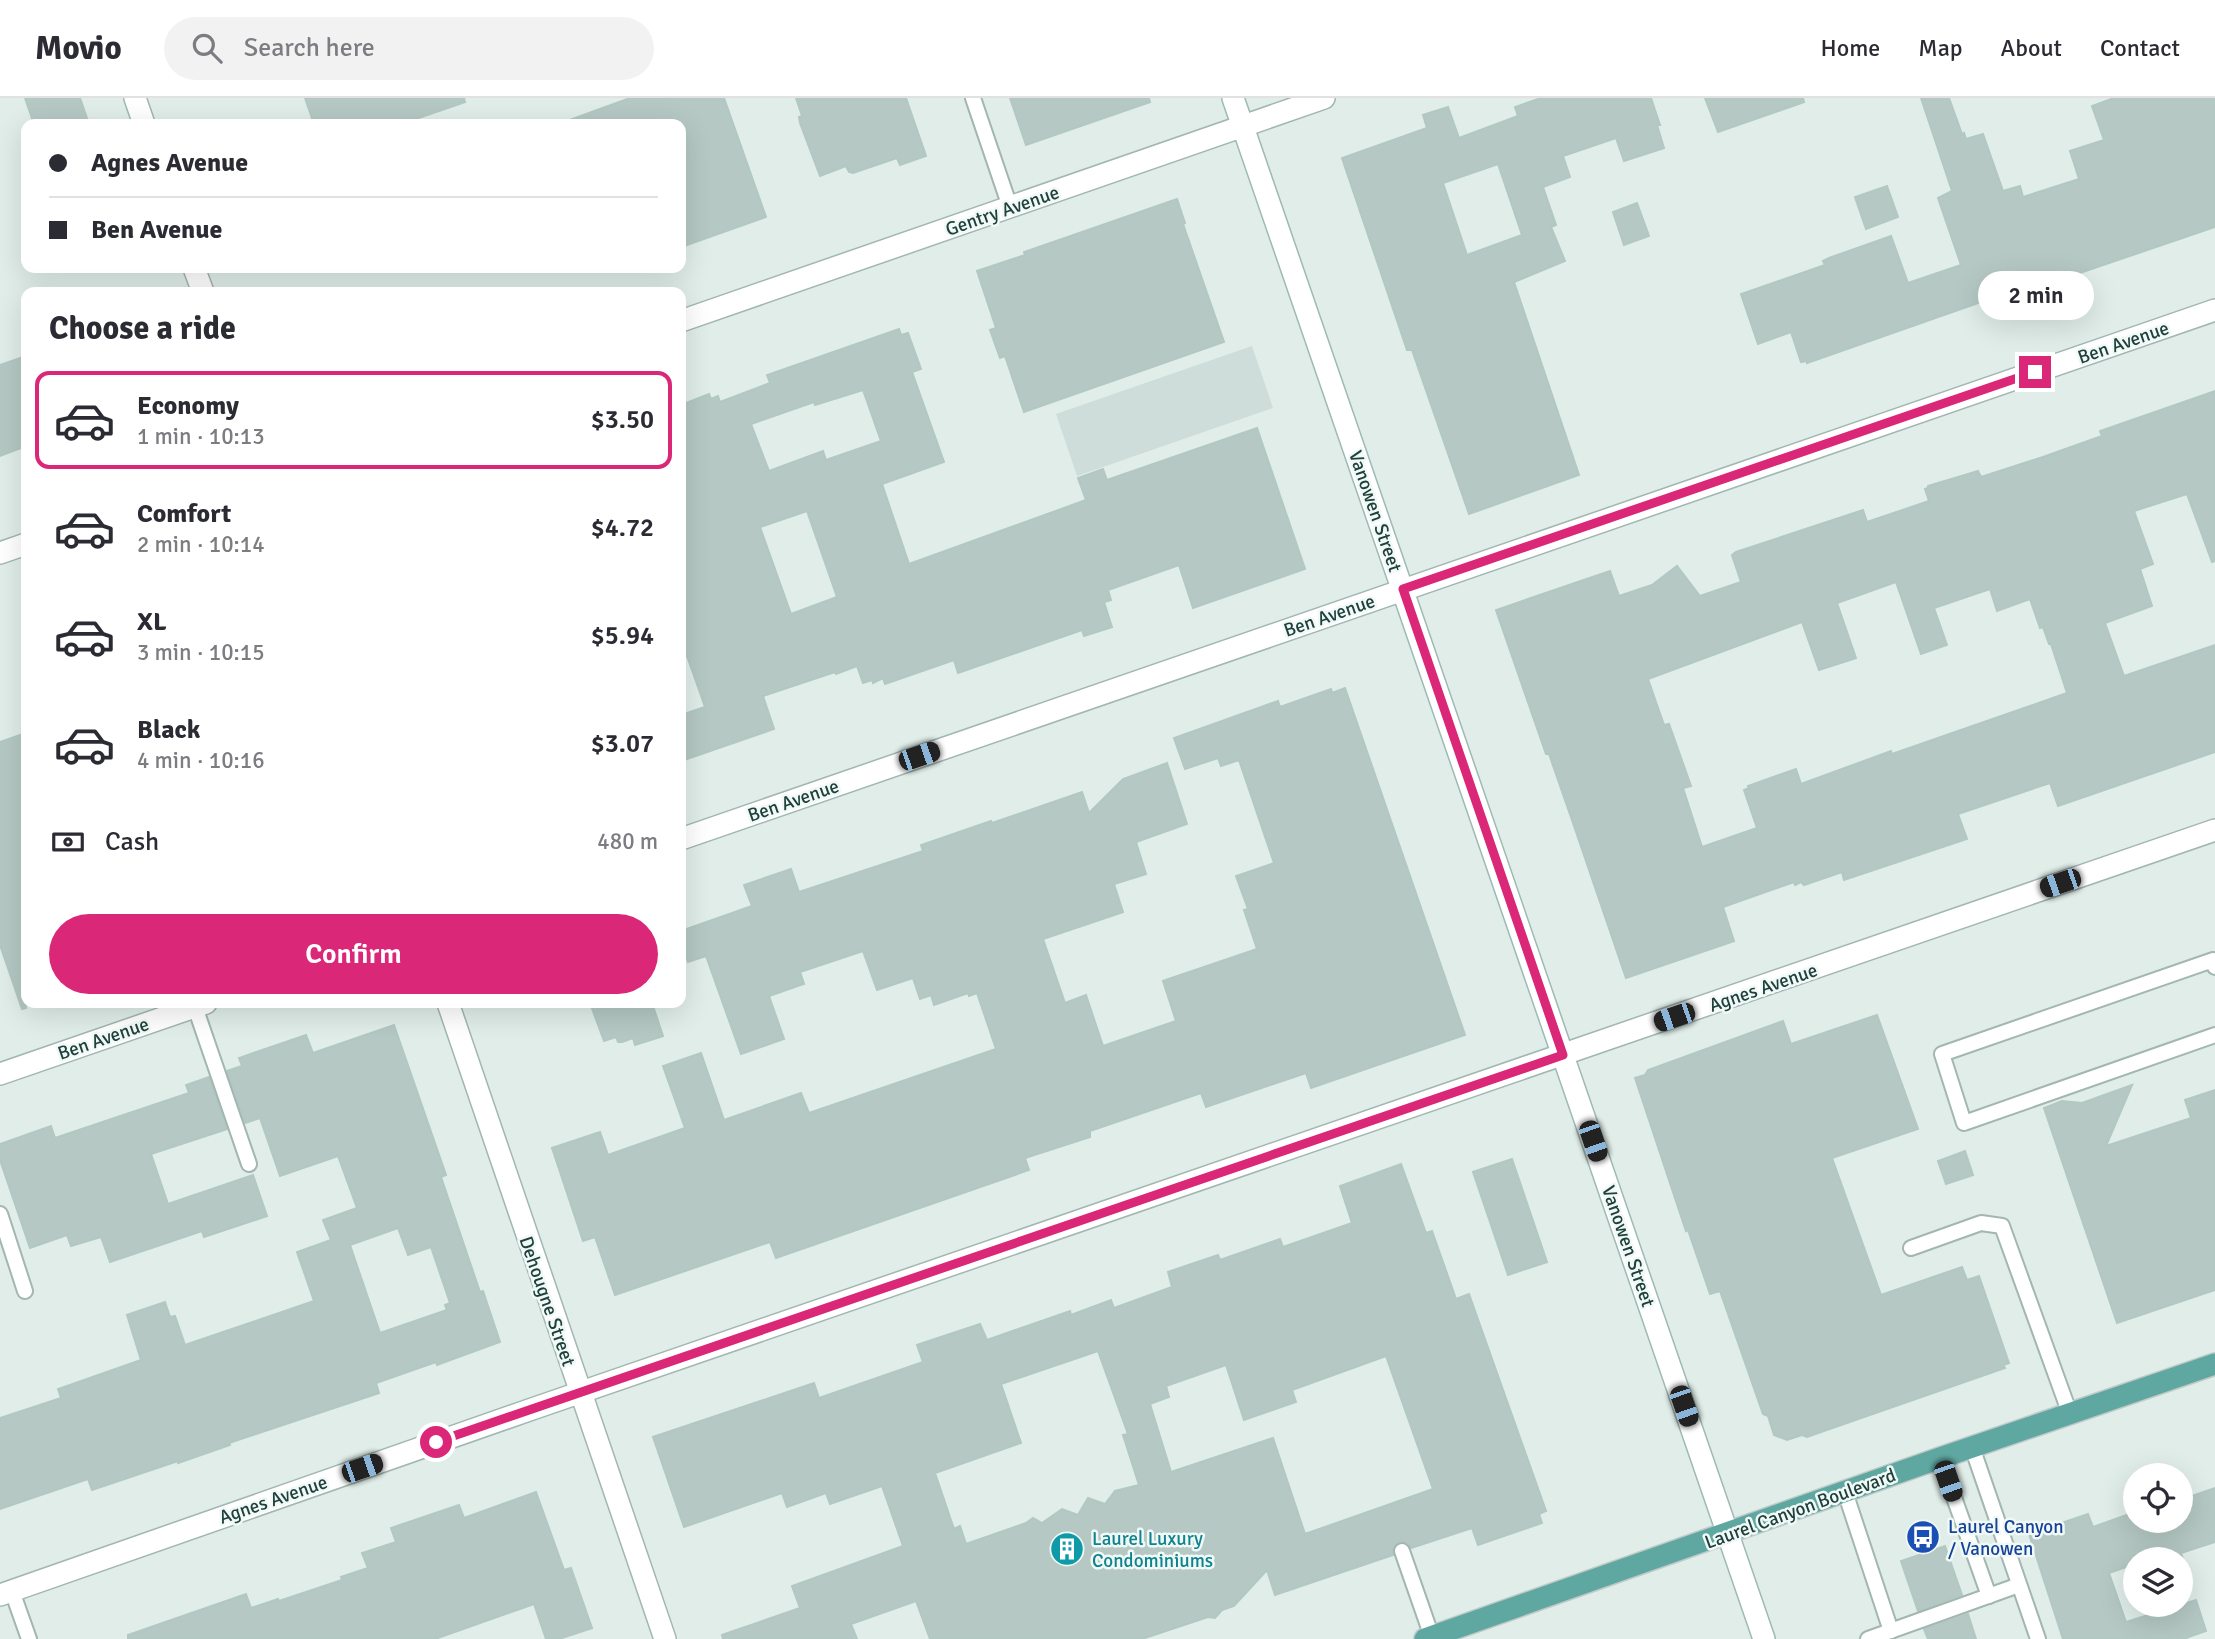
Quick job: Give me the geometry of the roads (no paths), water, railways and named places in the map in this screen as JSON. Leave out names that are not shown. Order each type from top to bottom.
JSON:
[{"type":"main road","name":"Laurel Canyon Boulevard","points":[[1429,1638],[2215,1364]]},
{"type":"street","points":[[135,98],[142,119]]},
{"type":"street","name":"Vanowen Street","points":[[1233,98],[1764,1639]]},
{"type":"street","name":"Gentry Avenue","points":[[686,319],[1324,98]]},
{"type":"street","name":"Ben Avenue","points":[[686,837],[2215,310]]},
{"type":"street","points":[[0,553],[21,546]]},
{"type":"street","name":"Agnes Avenue","points":[[6,1593],[2215,830]]},
{"type":"street","name":"Ben Avenue","points":[[0,1074],[192,1008]]},
{"type":"street","name":"Dehougne Street","points":[[450,1008],[665,1639]]},
{"type":"lane","points":[[973,98],[1010,207]]},
{"type":"lane","points":[[2215,967],[2213,960],[1942,1054],[1964,1123],[2215,1035]]},
{"type":"lane","points":[[202,1008],[249,1164]]},
{"type":"lane","points":[[0,1214],[26,1291]]},
{"type":"lane","points":[[1911,1248],[1981,1223],[2002,1226],[2070,1414]]},
{"type":"lane","points":[[1972,1447],[2038,1639]]},
{"type":"lane","points":[[1940,1458],[1989,1596]]},
{"type":"lane","points":[[1845,1492],[1891,1631]]},
{"type":"lane","points":[[1402,1551],[1429,1638]]},
{"type":"lane","points":[[1868,1639],[2020,1585]]},
{"type":"lane","points":[[6,1593],[29,1639]]},
{"type":"place","name":"Laurel Canyon / Vanowen","points":[[1923,1537]]},
{"type":"place","name":"Laurel Luxury Condominiums","points":[[1067,1549]]}]
